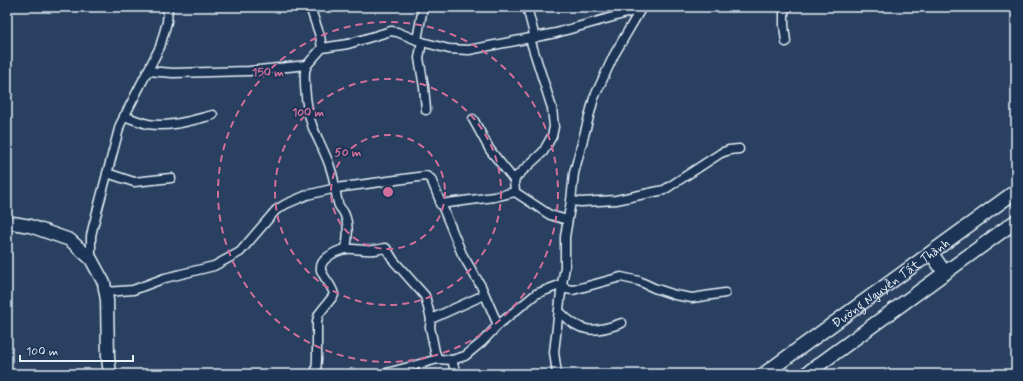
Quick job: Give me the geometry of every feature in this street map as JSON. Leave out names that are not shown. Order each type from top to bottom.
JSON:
[{"type":"main road","name":"Đường Nguyễn Tất Thành","points":[[764,374],[1016,190]]},
{"type":"main road","name":"Đường Nguyễn Tất Thành","points":[[806,374],[1016,221]]},
{"type":"main road","points":[[7,222],[30,226],[70,240],[91,259],[104,283],[107,300],[108,358],[110,374]]},
{"type":"main road","points":[[931,253],[946,273]]},
{"type":"street","points":[[91,259],[91,236],[117,135],[124,116],[148,71],[162,40],[167,22],[168,7]]},
{"type":"street","points":[[310,7],[320,36],[322,48]]},
{"type":"street","points":[[423,7],[419,41],[419,58],[425,92],[426,110]]},
{"type":"street","points":[[514,180],[542,152],[552,136],[554,127],[552,108],[532,38],[527,7]]},
{"type":"street","points":[[784,7],[786,42]]},
{"type":"street","points":[[346,249],[347,222],[344,212],[339,207],[337,202],[336,188],[331,168],[309,116],[305,76],[307,65],[322,48],[348,44],[391,31],[403,33],[419,41],[462,51],[569,30],[642,8]]},
{"type":"street","points":[[557,374],[554,352],[565,267],[565,237],[574,173],[594,98],[611,62],[642,8]]},
{"type":"street","points":[[148,71],[173,73],[249,71],[307,65]]},
{"type":"street","points":[[124,116],[147,124],[162,125],[213,115]]},
{"type":"street","points":[[473,119],[490,150],[514,180],[515,192]]},
{"type":"street","points":[[571,201],[581,202],[616,200],[664,190],[721,153],[739,149]]},
{"type":"street","points":[[107,173],[134,182],[171,178]]},
{"type":"street","points":[[105,292],[133,290],[165,278],[214,266],[240,252],[276,210],[307,195],[336,188],[426,176],[431,179],[440,204],[462,254],[477,279],[498,325]]},
{"type":"street","points":[[440,204],[494,197],[515,192],[550,215],[567,220]]},
{"type":"street","points":[[316,374],[318,359],[316,321],[319,314],[334,295],[321,271],[321,265],[324,260],[335,253],[346,249],[361,251],[386,248],[394,261],[425,296],[431,319],[430,327],[435,352],[438,359]]},
{"type":"street","points":[[562,284],[566,289],[573,290],[621,277],[628,278],[676,295],[692,298],[725,293]]},
{"type":"street","points":[[384,374],[438,359],[452,360],[465,356],[482,342],[498,325],[536,294],[562,284]]},
{"type":"street","points":[[431,319],[484,295]]},
{"type":"street","points":[[559,311],[575,326],[585,330],[608,328],[622,322]]},
{"type":"street","points":[[452,360],[456,374]]}]
